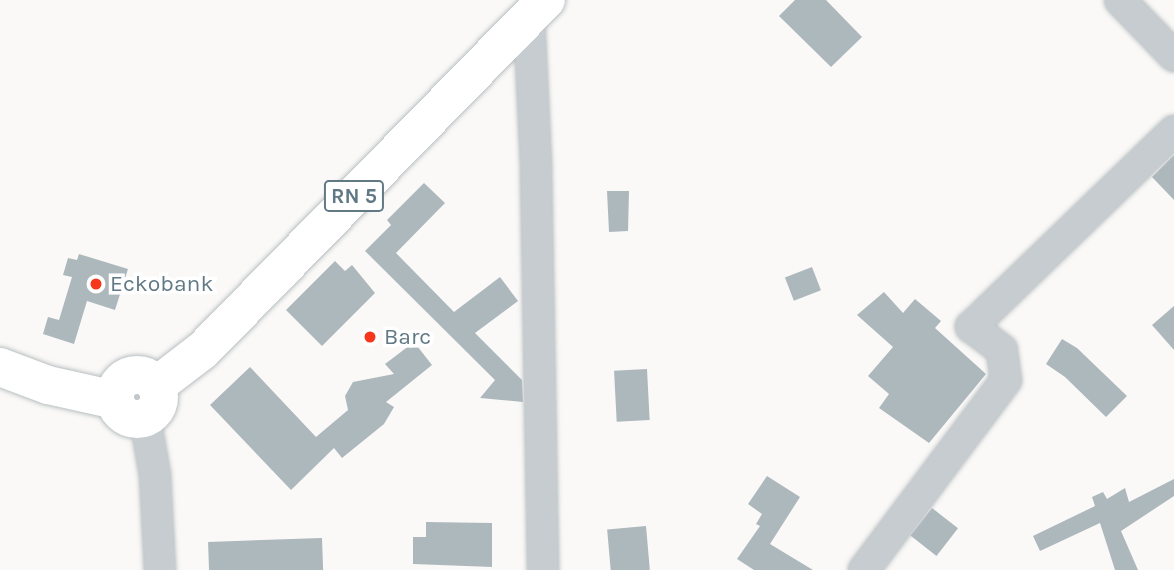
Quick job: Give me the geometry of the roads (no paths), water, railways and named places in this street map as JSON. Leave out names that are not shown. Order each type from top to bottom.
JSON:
[{"type":"main road","name":"RN 5","points":[[139,401],[203,350],[537,8]]},
{"type":"main road","points":[[0,367],[48,385],[139,401]]},
{"type":"main road","points":[[0,393],[48,385]]},
{"type":"street","points":[[1120,0],[1174,57]]},
{"type":"street","points":[[537,8],[536,167],[543,570]]},
{"type":"street","points":[[864,570],[1006,380],[1002,349],[971,327],[1174,131]]},
{"type":"street","points":[[139,401],[155,475],[160,570]]},
{"type":"place","name":"Eckobank","points":[[96,284]]},
{"type":"place","name":"Barc","points":[[370,337]]}]
